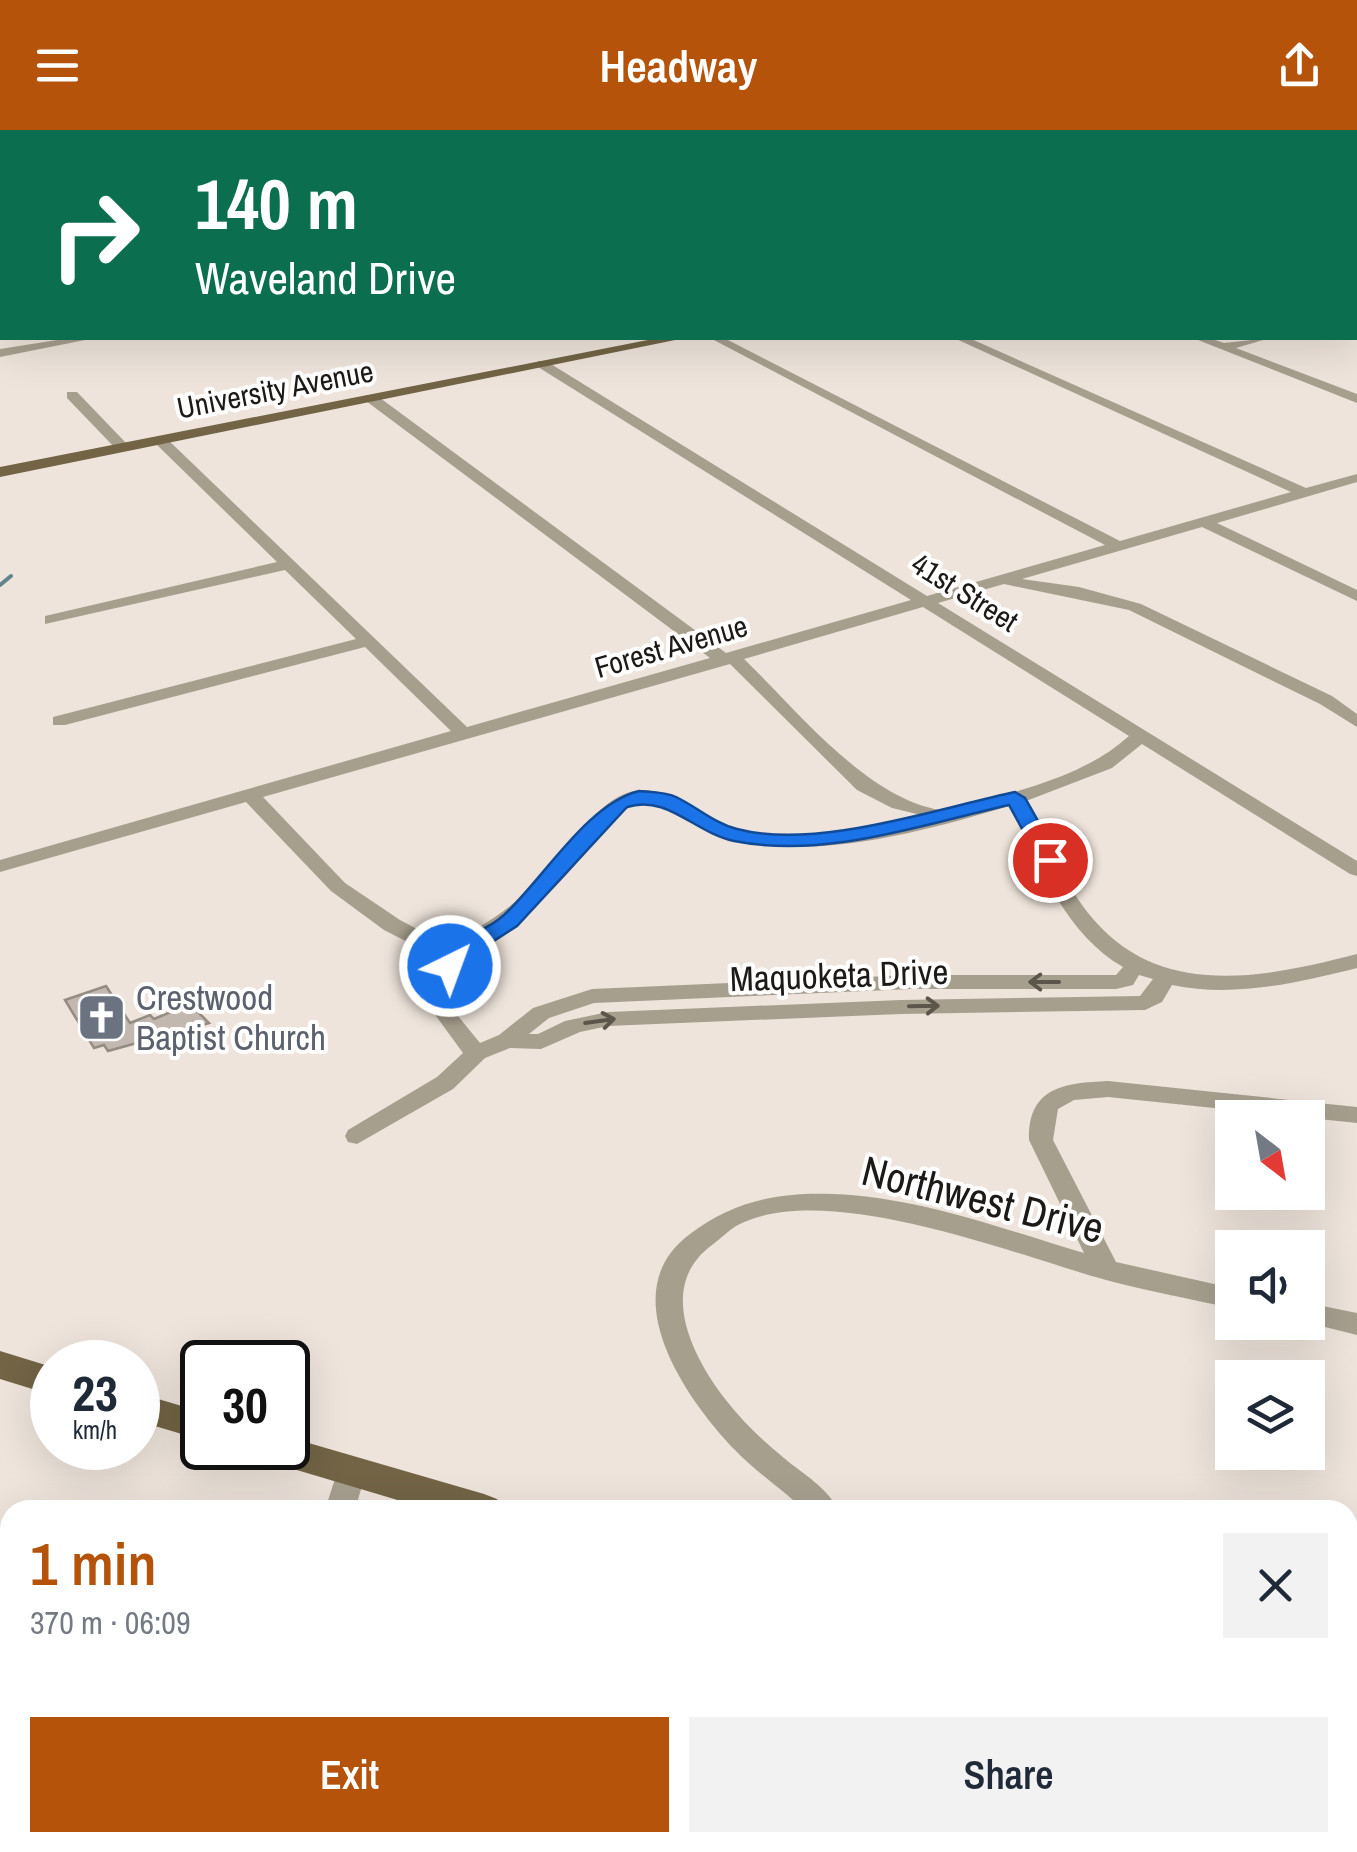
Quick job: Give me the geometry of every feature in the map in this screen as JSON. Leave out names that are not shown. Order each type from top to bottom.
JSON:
[{"type":"main road","name":"University Avenue","points":[[0,472],[668,340]]},
{"type":"main road","points":[[0,1365],[30,1374]]},
{"type":"main road","points":[[310,1459],[449,1500]]},
{"type":"street","points":[[0,353],[77,340]]},
{"type":"street","points":[[720,340],[1120,547]]},
{"type":"street","points":[[964,340],[1305,493]]},
{"type":"street","points":[[1204,340],[1357,399]]},
{"type":"street","points":[[1223,347],[1255,340]]},
{"type":"street","name":"41st Street","points":[[542,364],[1357,870]]},
{"type":"street","points":[[72,395],[122,448]]},
{"type":"street","points":[[371,398],[728,659],[821,748],[877,794],[929,812],[952,813]]},
{"type":"street","points":[[160,440],[464,734]]},
{"type":"street","name":"Forest Avenue","points":[[0,866],[1353,482]]},
{"type":"street","points":[[1204,522],[1357,596]]},
{"type":"street","points":[[51,620],[289,564]]},
{"type":"street","points":[[1002,581],[1078,592],[1136,607],[1326,700],[1357,722]]},
{"type":"street","points":[[59,721],[368,641]]},
{"type":"street","points":[[442,950],[484,937],[510,922],[611,812],[628,799],[657,797],[734,835],[786,842],[827,839],[1015,798],[1106,764],[1141,735]]},
{"type":"street","points":[[251,794],[338,888],[392,925],[442,950],[450,966],[447,1016],[466,1044],[477,1052]]},
{"type":"street","points":[[1015,798],[1084,922],[1103,944],[1134,966],[1165,978],[1211,985],[1357,961]]},
{"type":"street","name":"Maquoketa Drive","points":[[357,1136],[445,1084],[477,1052],[507,1040],[540,1013],[592,996],[912,982],[1116,982],[1125,980],[1134,966]]},
{"type":"street","name":"Maquoketa Drive","points":[[507,1040],[541,1042],[572,1026],[608,1018],[1146,1003],[1165,978]]},
{"type":"street","points":[[1106,1270],[1041,1140],[1039,1120],[1052,1100],[1080,1090],[1108,1089],[1357,1115]]},
{"type":"street","name":"Northwest Drive","points":[[811,1500],[768,1463],[717,1410],[682,1353],[670,1318],[668,1296],[682,1256],[696,1240],[726,1220],[762,1207],[810,1202],[858,1204],[917,1215],[1106,1270],[1215,1294]]},
{"type":"street","points":[[1325,1317],[1357,1324]]},
{"type":"street","points":[[343,1500],[351,1472]]},
{"type":"building","name":"Crestwood Baptist Church","points":[[106,986],[130,1023],[150,1015],[154,1019],[190,1004],[209,1023],[108,1051],[104,1045],[94,1048],[65,1000]]},
{"type":"waterway","points":[[0,585],[11,576]]},
{"type":"place","name":"Crestwood Baptist Church","points":[[101,1017]]},
{"type":"route","points":[[450,966],[442,950],[484,937],[510,922],[620,803],[639,797],[667,800],[705,824],[734,835],[786,842],[827,839],[1015,798],[1050,860]]}]
